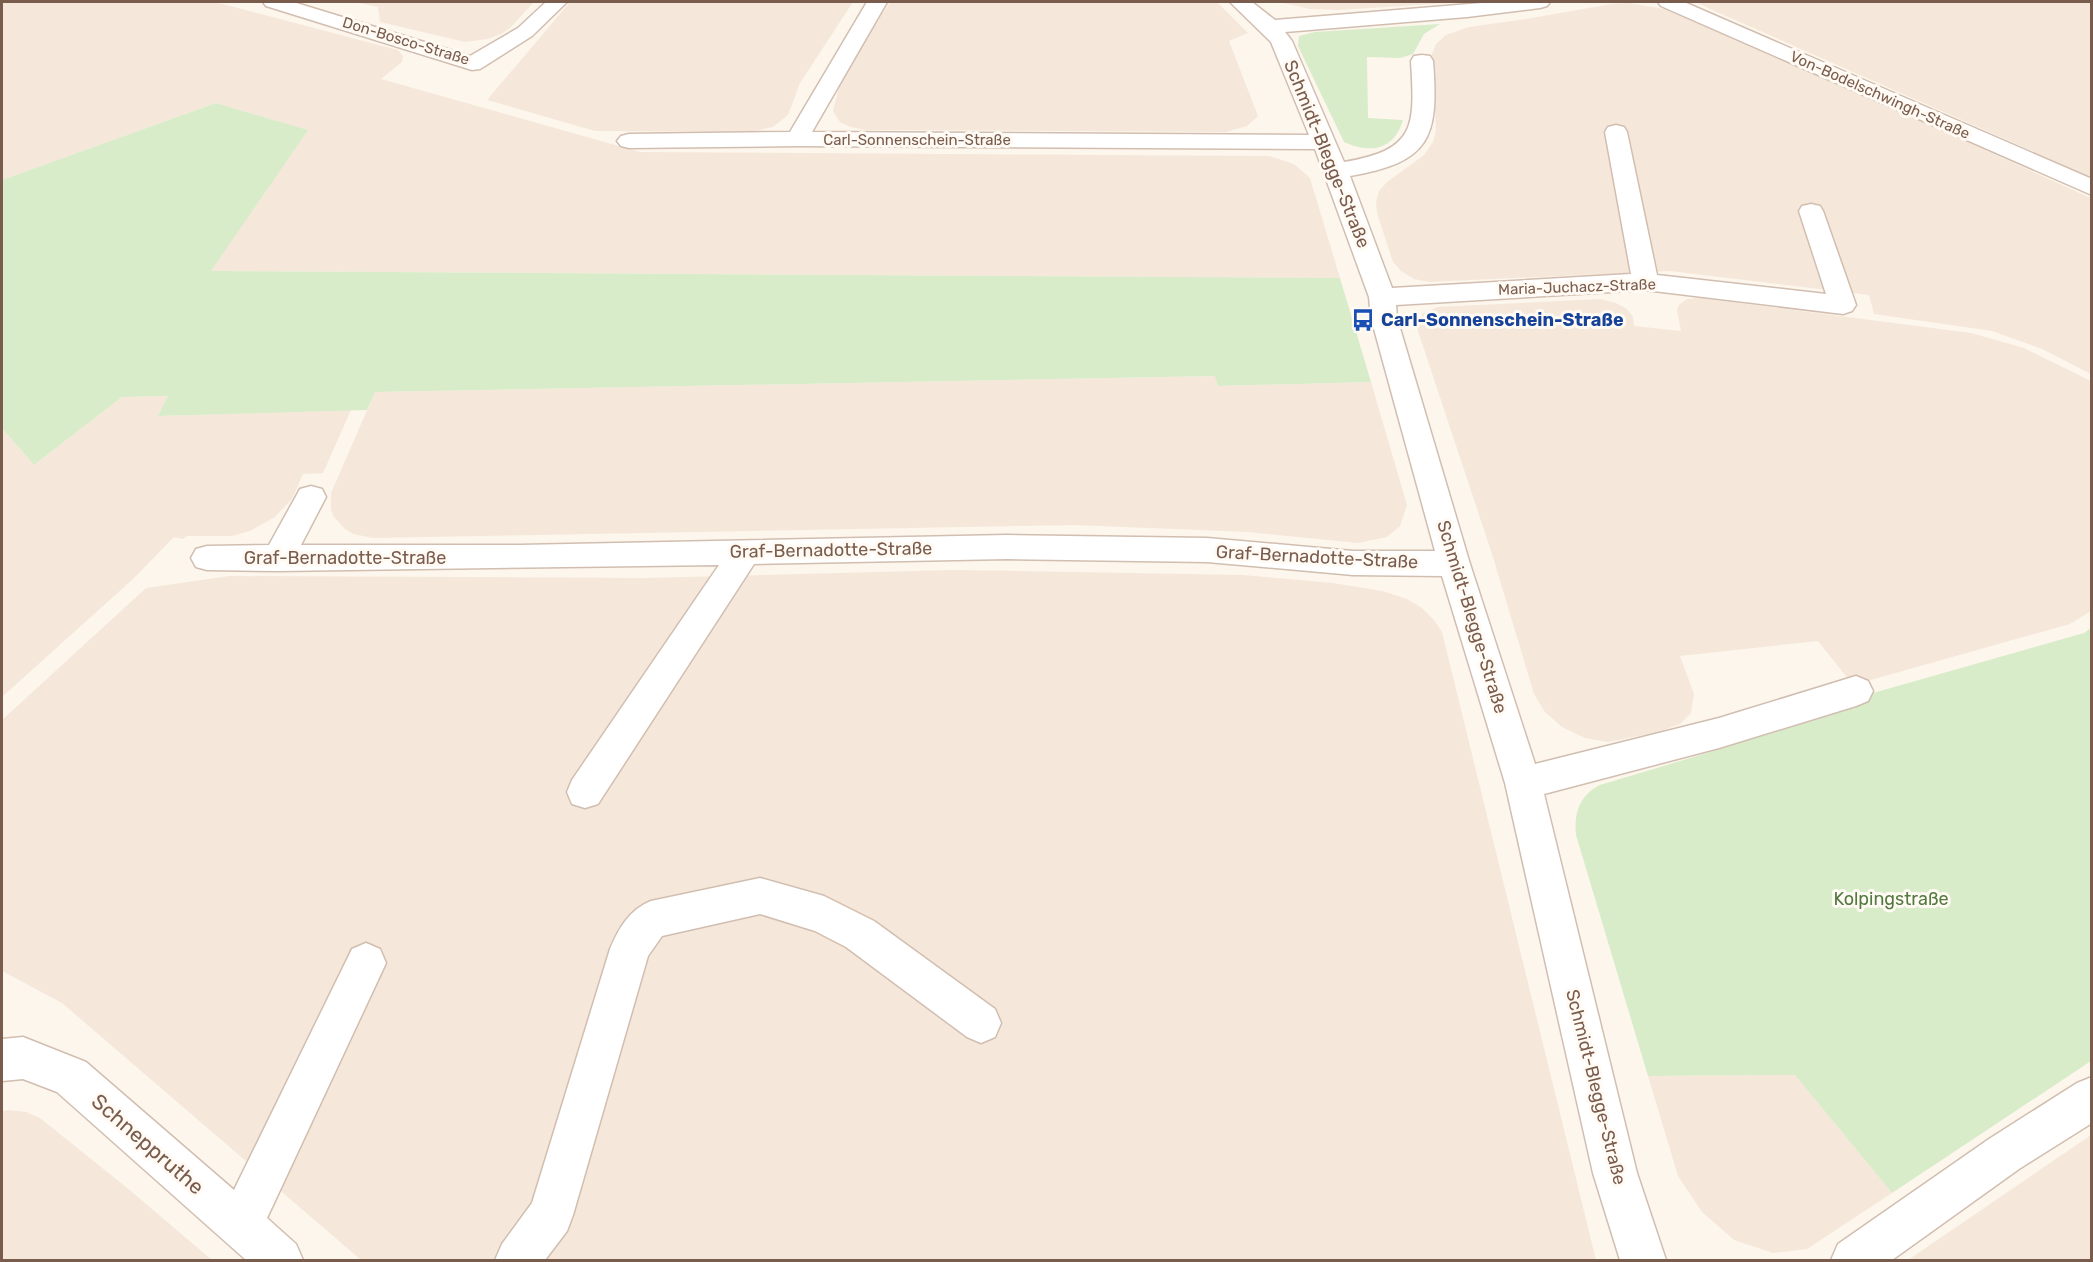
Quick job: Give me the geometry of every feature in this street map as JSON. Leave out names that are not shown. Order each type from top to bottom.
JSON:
[{"type":"street","name":"Don-Bosco-Straße","points":[[273,2],[472,64],[525,32],[557,2]]},
{"type":"street","name":"Carl-Sonnenschein-Straße","points":[[797,139],[877,2]]},
{"type":"street","name":"Schmidt-Blegge-Straße","points":[[1240,2],[1270,27],[1281,41],[1330,157],[1382,297],[1384,318],[1454,564],[1523,783],[1615,1173],[1643,1260]]},
{"type":"street","points":[[1270,27],[1467,11],[1540,2]]},
{"type":"street","name":"Von-Bodelschwingh-Straße","points":[[1668,2],[2091,188]]},
{"type":"street","name":"Carl-Sonnenschein-Straße","points":[[629,141],[797,139],[1330,157],[1373,166],[1395,157],[1416,141],[1424,119],[1425,95],[1422,61]]},
{"type":"street","points":[[1616,132],[1645,282]]},
{"type":"street","name":"Maria-Juchacz-Straße","points":[[1382,297],[1645,282],[1843,305],[1811,211]]},
{"type":"street","points":[[278,559],[311,497]]},
{"type":"street","name":"Graf-Bernadotte-Straße","points":[[207,558],[278,559],[1006,547],[1195,550],[1353,563],[1454,564]]},
{"type":"street","points":[[585,792],[744,552]]},
{"type":"street","points":[[1523,783],[1719,733],[1856,691]]},
{"type":"street","points":[[519,1260],[551,1215],[630,949],[640,932],[651,920],[760,896],[824,915],[860,934],[981,1023]]},
{"type":"street","points":[[240,1225],[366,963]]},
{"type":"street","name":"Schneppruthe","points":[[2,1060],[23,1058],[71,1077],[280,1260]]},
{"type":"street","points":[[1854,1260],[2004,1154],[2091,1098]]},
{"type":"shaded area","points":[[2,2],[215,2],[398,50],[403,56],[402,62],[381,79],[640,152],[1269,156],[1294,164],[1310,178],[1340,278],[210,271],[307,130],[216,103],[2,180]]},
{"type":"shaded area","points":[[355,2],[534,2],[510,28],[501,34],[488,39],[465,42],[380,22],[378,7]]},
{"type":"shaded area","points":[[570,2],[853,2],[800,83],[788,115],[773,127],[749,132],[595,131],[487,100]]},
{"type":"shaded area","points":[[890,2],[1217,2],[1248,33],[1229,41],[1258,116],[1247,126],[1226,132],[865,130],[851,127],[840,122],[833,111],[840,83],[857,52]]},
{"type":"shaded area","points":[[1279,2],[1464,2],[1339,10],[1310,9]]},
{"type":"shaded area","points":[[1696,2],[2091,2],[2091,177],[1710,9]]},
{"type":"shaded area","points":[[1628,3],[1665,9],[1754,46],[2091,198],[2091,374],[2042,349],[1992,331],[1874,314],[1869,295],[1670,271],[1429,282],[1414,279],[1401,271],[1393,262],[1377,213],[1376,202],[1379,191],[1387,182],[1424,155],[1433,142],[1436,131],[1432,54],[1436,44],[1446,35],[1469,27]]},
{"type":"shaded area","points":[[1700,298],[1971,333],[2024,348],[2091,381],[2091,611],[2070,624],[1853,685],[1818,641],[1680,656],[1694,694],[1691,713],[1680,724],[1658,732],[1608,742],[1585,738],[1562,727],[1545,712],[1534,694],[1492,554],[1416,325],[1423,313],[1438,307],[1600,299],[1616,303],[1627,309],[1633,317],[1634,326],[1681,331],[1677,310],[1679,305],[1687,299]]},
{"type":"shaded area","points":[[1216,376],[1218,386],[1371,382],[1407,505],[1400,526],[1387,537],[1358,543],[1248,532],[1074,525],[373,538],[353,534],[345,529],[331,510],[331,493],[375,392]]},
{"type":"shaded area","points":[[168,396],[158,416],[351,410],[323,473],[303,474],[292,499],[275,517],[250,531],[232,536],[187,536],[183,539],[174,537],[133,579],[2,697],[2,428],[34,465],[122,397]]},
{"type":"shaded area","points":[[954,570],[1243,575],[1333,583],[1382,591],[1407,599],[1422,608],[1434,620],[1442,632],[1596,1260],[361,1260],[62,1003],[2,971],[2,720],[146,588],[229,576],[644,578]]},
{"type":"shaded area","points":[[1795,1075],[1892,1193],[1807,1249],[1773,1253],[1734,1240],[1702,1212],[1678,1176],[1648,1076]]},
{"type":"shaded area","points":[[2,1111],[26,1112],[40,1118],[212,1260],[2,1260]]},
{"type":"shaded area","points":[[2091,1135],[2091,1260],[1908,1260]]},
{"type":"green space","points":[[1440,24],[1424,34],[1413,54],[1400,58],[1367,57],[1368,118],[1403,120],[1394,138],[1380,147],[1372,148],[1363,148],[1344,142],[1298,46],[1299,36],[1315,32]]},
{"type":"green space","points":[[216,103],[308,130],[211,271],[1340,278],[1371,382],[1218,386],[1215,376],[375,392],[367,410],[158,416],[168,396],[122,397],[34,465],[2,428],[2,180]]},
{"type":"green space","name":"Kolpingstraße","points":[[2091,628],[2091,1061],[1892,1193],[1795,1075],[1648,1076],[1576,835],[1577,812],[1587,794],[1600,785],[1727,747],[1859,697],[2084,633]]},
{"type":"place","name":"Carl-Sonnenschein-Straße","points":[[1363,320]]}]
